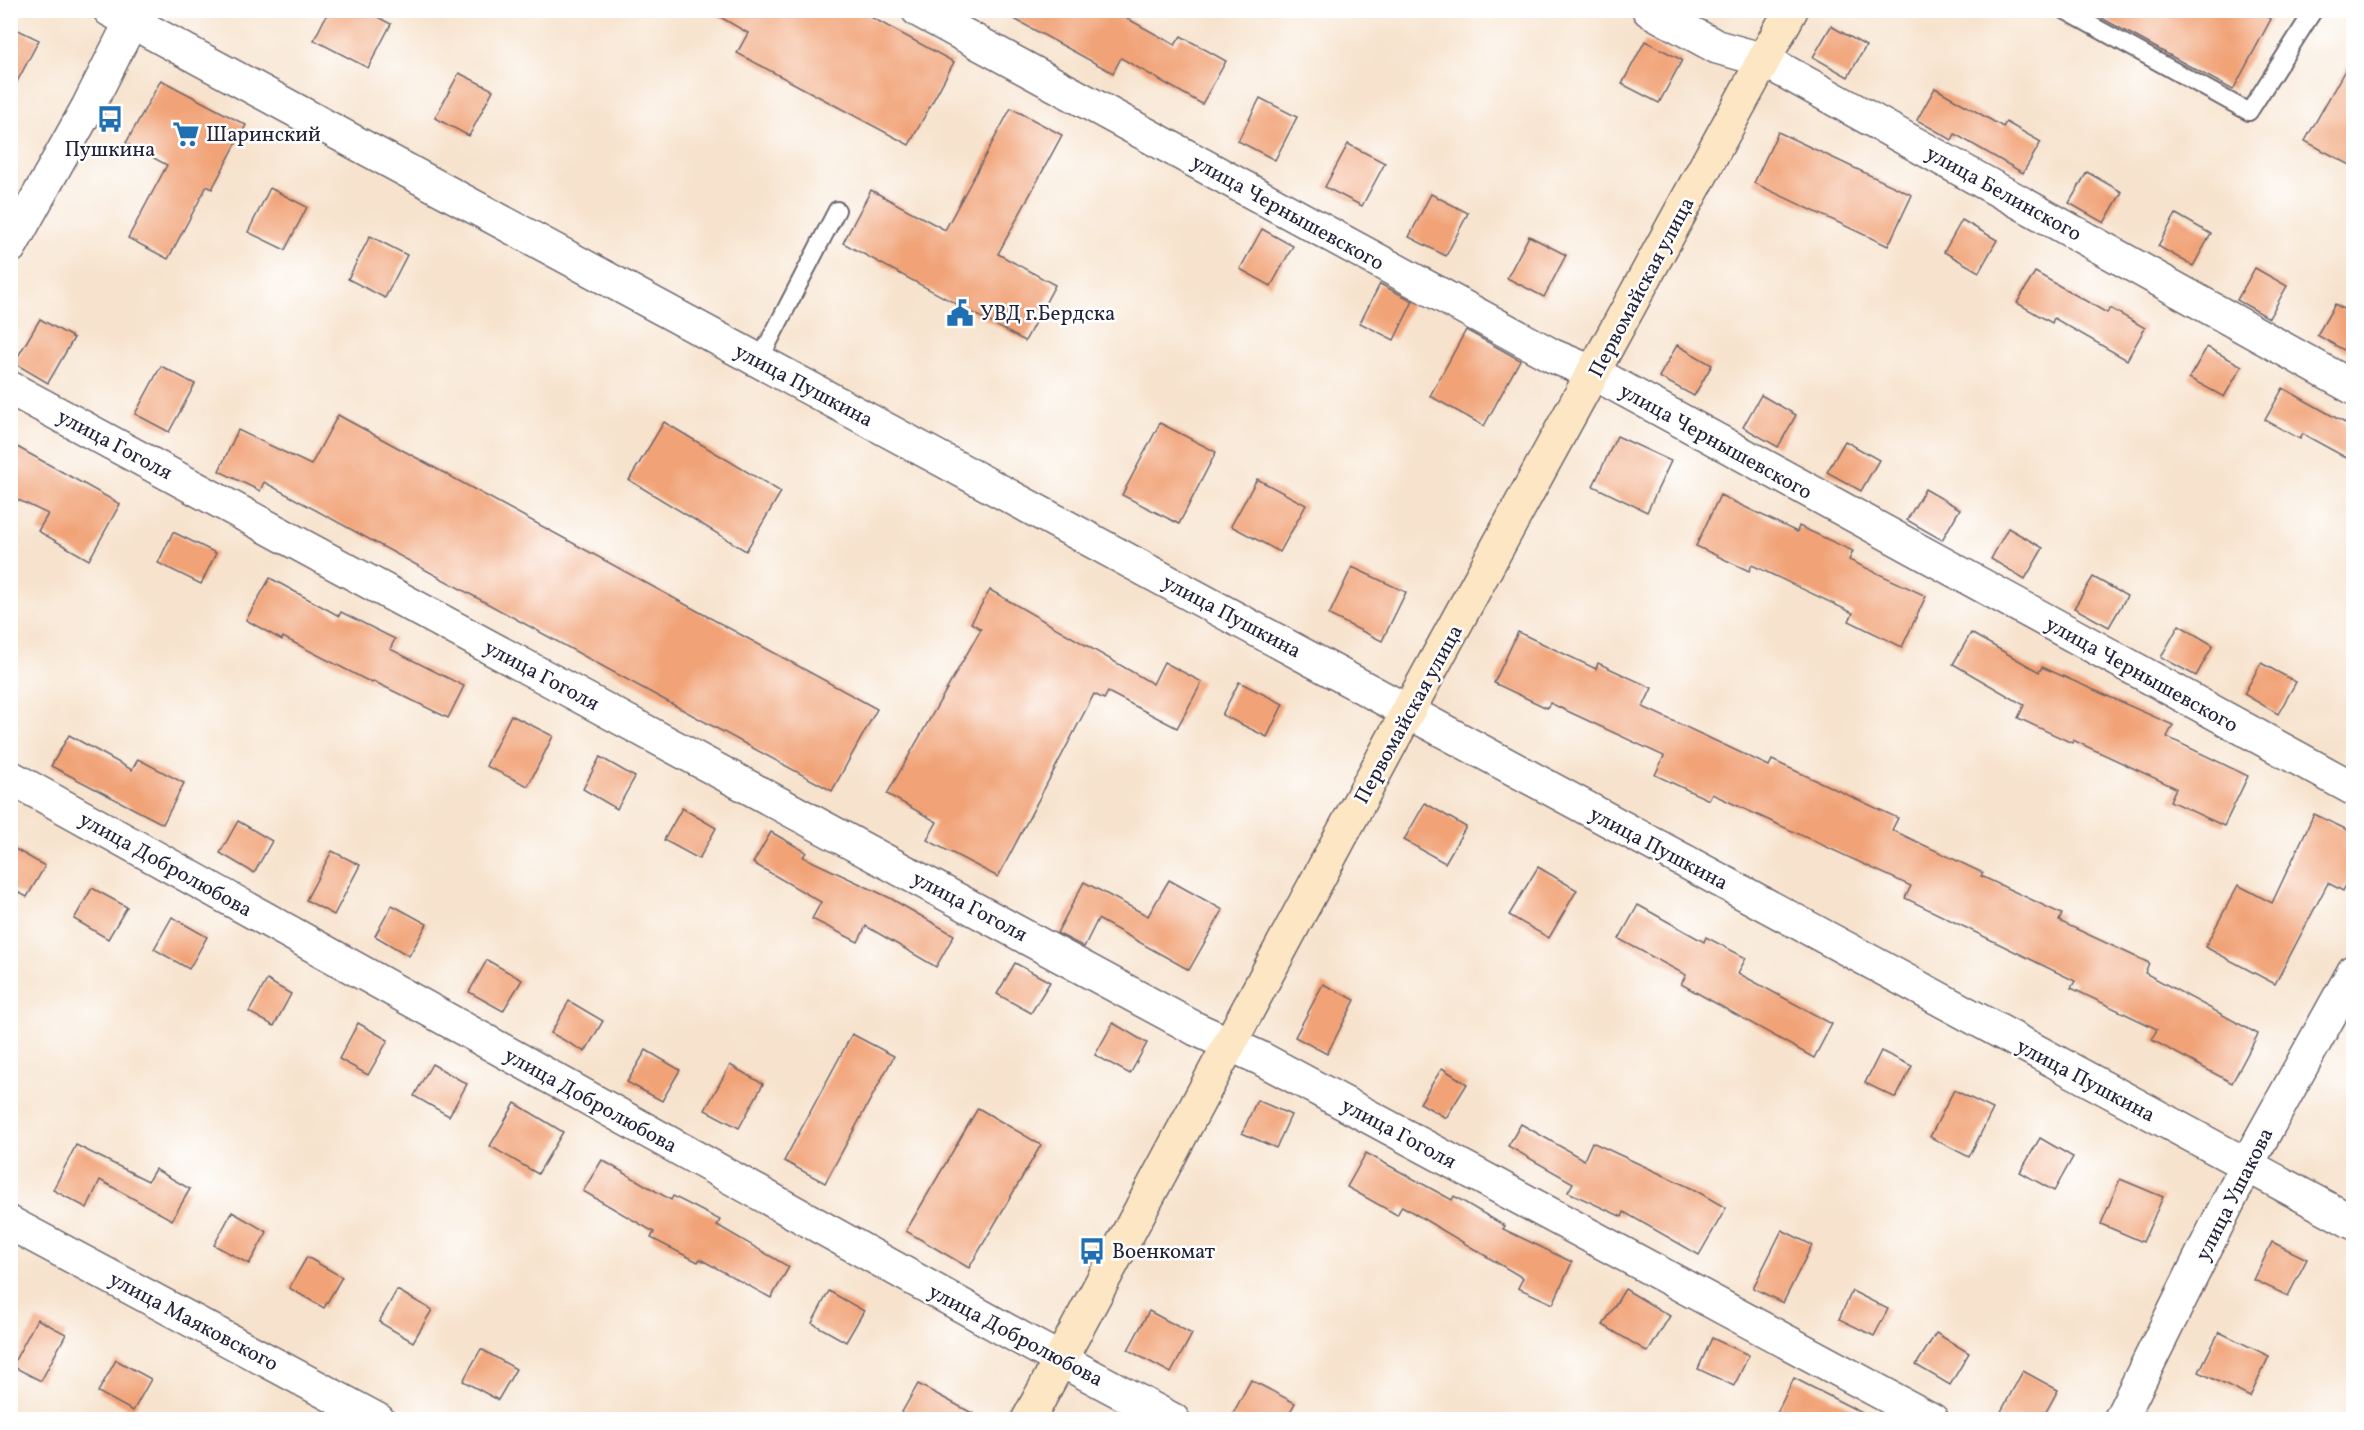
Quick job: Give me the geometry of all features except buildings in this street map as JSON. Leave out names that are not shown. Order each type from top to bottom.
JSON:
[{"type":"street","name":"улица Чернышевского","points":[[918,10],[1553,357],[1594,373],[2354,789]]},
{"type":"street","name":"улица Белинского","points":[[1649,10],[1717,47],[1764,60],[2354,388]]},
{"type":"street","name":"Первомайская улица","points":[[1028,1419],[1408,711],[1791,10]]},
{"type":"street","points":[[10,247],[88,106],[126,14]]},
{"type":"street","name":"улица Пушкина","points":[[126,14],[759,361],[2354,1223]]},
{"type":"street","name":"улица Гоголя","points":[[10,388],[1196,1029],[1260,1058],[1932,1419]]},
{"type":"street","name":"улица Добролюбова","points":[[10,777],[1033,1345],[1173,1419]]},
{"type":"street","name":"улица Ушакова","points":[[2120,1419],[2246,1166],[2354,971]]},
{"type":"street","name":"улица Маяковского","points":[[10,1222],[378,1419]]},
{"type":"lane","points":[[2064,10],[2249,112],[2314,10]]},
{"type":"lane","points":[[759,361],[837,210]]},
{"type":"place","name":"Пушкина","points":[[110,119]]},
{"type":"place","name":"Шаринский","points":[[186,134]]},
{"type":"place","name":"УВД г.Бердска","points":[[960,313]]},
{"type":"place","name":"Военкомат","points":[[1092,1251]]}]
